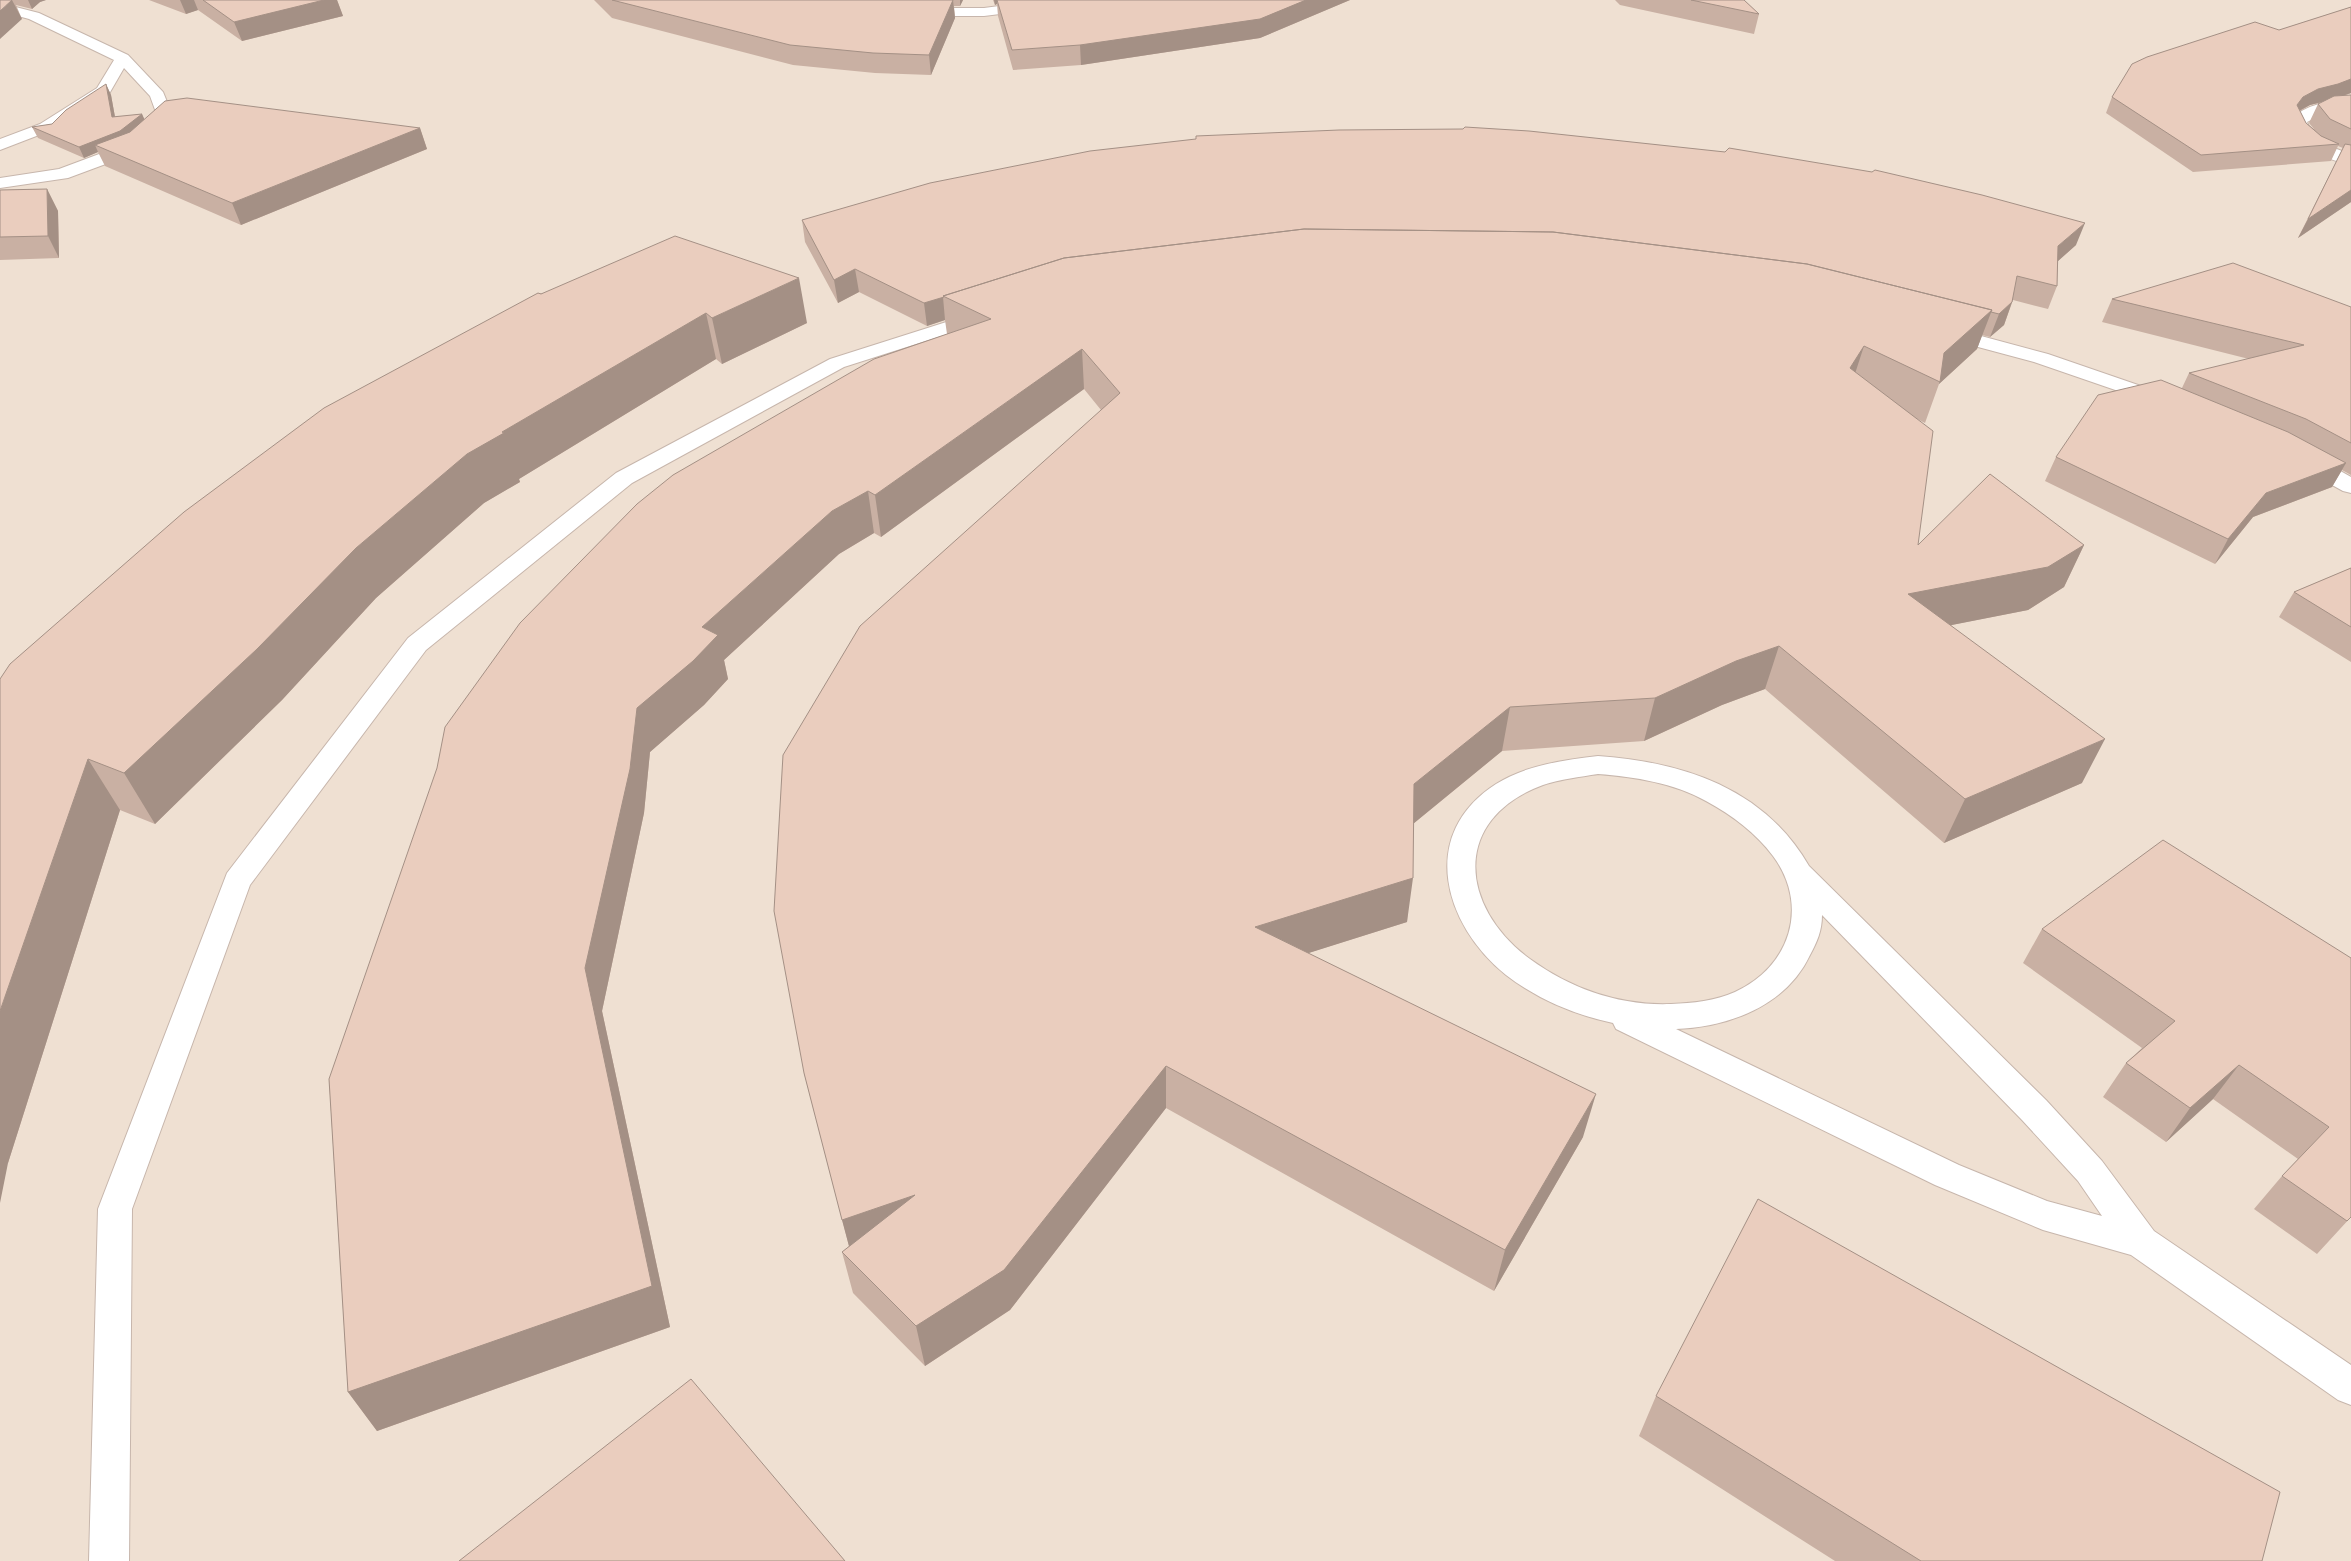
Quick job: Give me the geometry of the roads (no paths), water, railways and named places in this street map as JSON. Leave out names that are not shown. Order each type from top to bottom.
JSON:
[{"type":"street","points":[[898,12],[984,12],[1078,0]]},
{"type":"street","points":[[0,6],[34,16],[123,58],[158,95],[166,119],[132,148],[62,174],[0,183]]},
{"type":"street","points":[[0,145],[46,127],[103,91],[123,58]]},
{"type":"street","points":[[2351,106],[2322,108],[2307,113],[2300,121],[2301,131],[2310,141],[2329,152],[2351,160]]},
{"type":"street","points":[[109,1561],[115,1209],[237,881],[417,644],[624,478],[837,363],[1007,308]]},
{"type":"street","points":[[1919,326],[2041,358],[2188,410]]},
{"type":"street","points":[[2284,450],[2351,486]]},
{"type":"street","points":[[2141,1242],[2090,1171],[2034,1110],[1798,873],[1779,843],[1751,817],[1717,795],[1679,778],[1638,768],[1598,765],[1559,770],[1524,780],[1495,797],[1474,820],[1462,847],[1460,878],[1470,909],[1490,940],[1519,969],[1558,992],[1603,1009],[1947,1175],[2043,1215],[2141,1242],[2351,1387]]},
{"type":"street","points":[[1603,1009],[1650,1017],[1694,1016],[1735,1006],[1768,989],[1792,964],[1805,935],[1807,905],[1798,873]]}]
